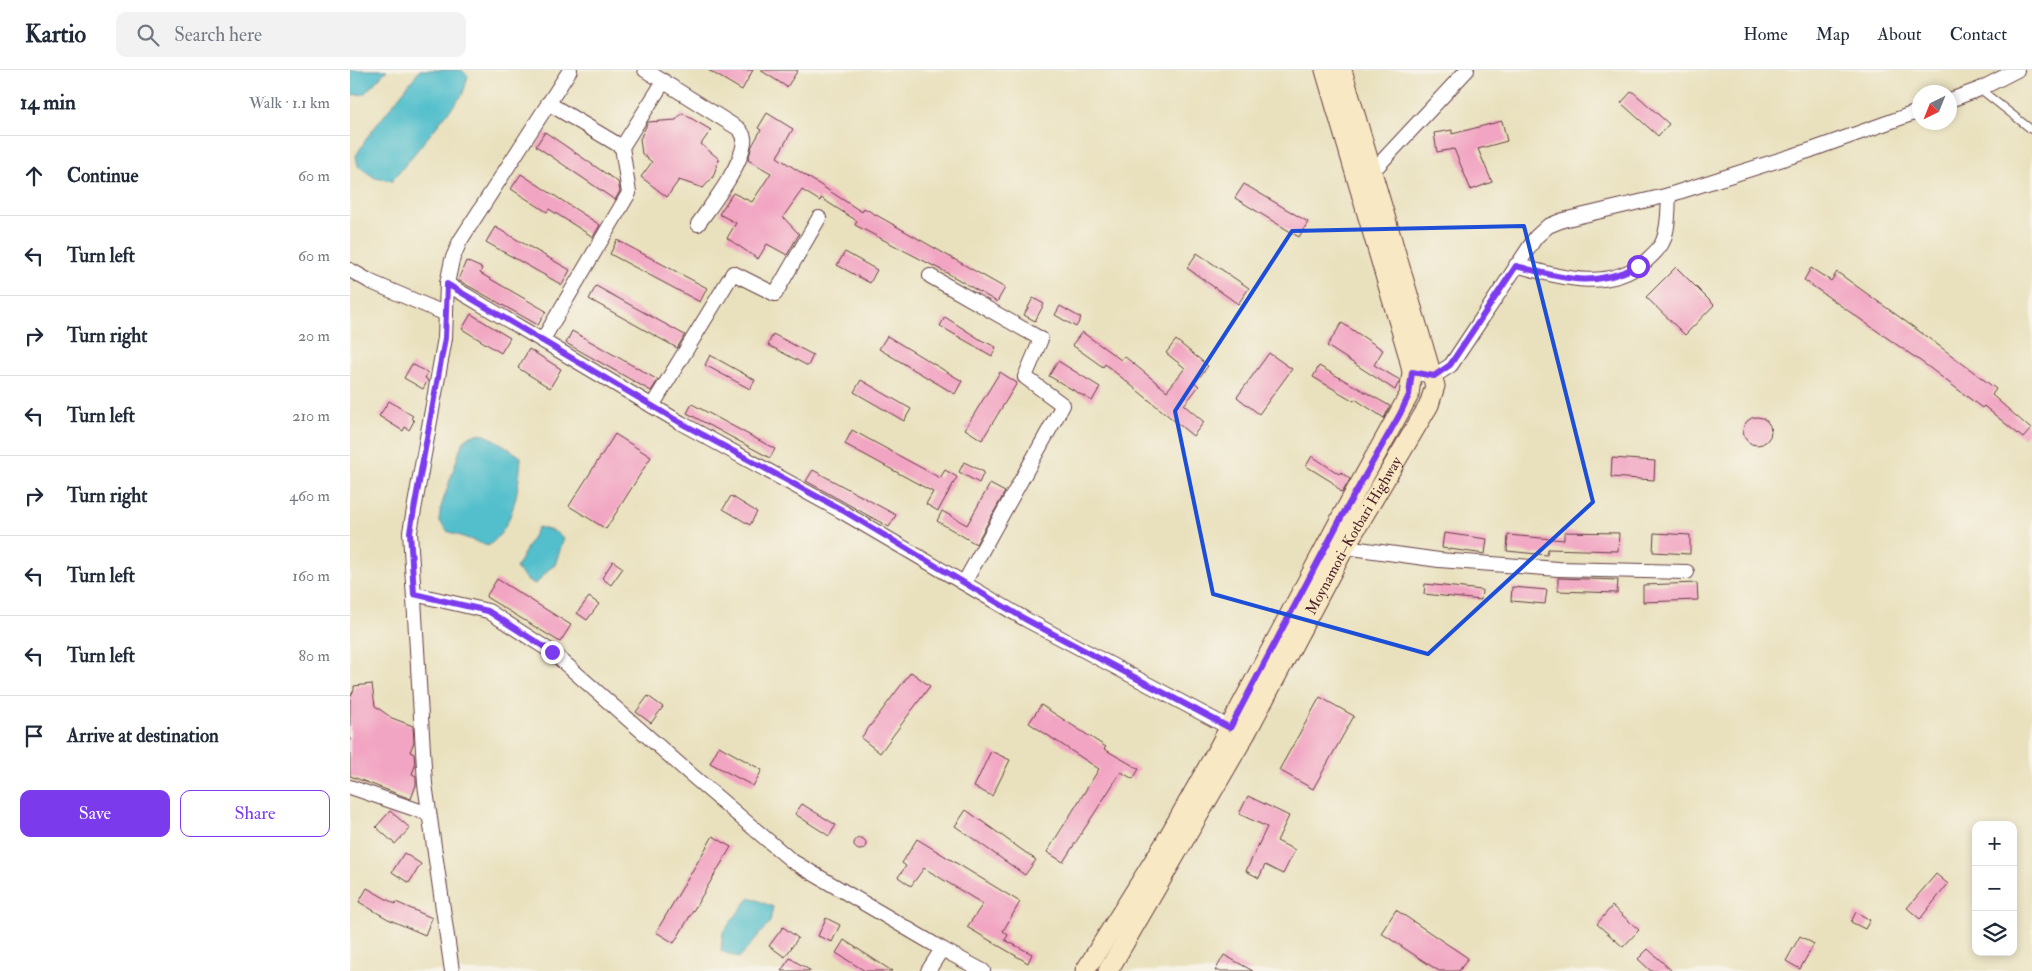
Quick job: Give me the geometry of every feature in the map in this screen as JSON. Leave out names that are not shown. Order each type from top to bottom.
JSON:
[{"type":"main road","name":"Moynamoti–Kotbari Highway","points":[[1108,971],[1245,735],[1345,547],[1429,405],[1435,386],[1434,376],[1364,172],[1325,70]]},
{"type":"main road","name":"Moynamoti–Kotbari Highway","points":[[1085,971],[1165,843],[1230,728],[1342,516],[1409,395],[1412,372],[1364,172],[1342,70]]},
{"type":"street","points":[[452,971],[425,784],[410,532],[445,338],[447,284],[452,260],[460,241],[570,70]]},
{"type":"street","points":[[646,70],[739,129],[744,136],[745,141],[739,160],[698,224]]},
{"type":"street","points":[[1364,172],[1468,70]]},
{"type":"street","points":[[1957,97],[1980,89],[2017,70]]},
{"type":"street","points":[[542,341],[629,192],[622,147],[664,81]]},
{"type":"street","points":[[548,103],[622,147]]},
{"type":"street","points":[[1412,372],[1434,376],[1450,365],[1536,237],[1548,226],[1563,220],[1670,195],[1811,150],[1912,114]]},
{"type":"street","points":[[1516,266],[1574,280],[1600,280],[1620,275],[1638,266],[1655,253],[1663,242],[1670,195]]},
{"type":"street","points":[[652,406],[733,273],[775,294],[819,218]]},
{"type":"street","points":[[350,270],[371,282],[446,314]]},
{"type":"street","points":[[930,276],[1041,339],[1025,377],[1063,405],[964,583]]},
{"type":"street","points":[[447,284],[652,406],[842,510],[1034,624],[1230,728]]},
{"type":"street","points":[[1345,547],[1439,560],[1558,569],[1687,572]]},
{"type":"street","points":[[414,594],[488,611],[552,652],[792,861],[983,971]]},
{"type":"street","points":[[350,787],[429,814]]},
{"type":"street","points":[[928,971],[942,949]]},
{"type":"lane","points":[[1980,89],[2032,130]]},
{"type":"highlighted area","points":[[1524,226],[1593,502],[1428,654],[1213,594],[1175,411],[1292,231]]},
{"type":"water","points":[[350,70],[387,70],[364,94],[351,95]]},
{"type":"water","points":[[420,70],[462,70],[468,76],[463,94],[392,181],[375,178],[358,166],[356,156],[368,136]]},
{"type":"water","points":[[480,433],[494,439],[521,457],[514,506],[504,529],[488,546],[447,531],[439,520],[441,507],[462,444],[468,437]]},
{"type":"water","points":[[538,527],[553,531],[564,538],[555,565],[536,584],[529,582],[516,568]]},
{"type":"water","points":[[750,897],[773,907],[770,922],[739,958],[721,951],[723,932]]},
{"type":"building","points":[[708,70],[753,70],[742,90]]},
{"type":"building","points":[[760,70],[798,70],[787,87]]},
{"type":"building","points":[[1632,91],[1669,124],[1658,136],[1621,103]]},
{"type":"building","points":[[682,113],[711,130],[701,144],[719,159],[713,177],[703,188],[679,180],[667,197],[641,177],[652,162],[642,154],[640,139],[648,122],[676,120]]},
{"type":"building","points":[[767,113],[793,129],[777,157],[862,212],[864,208],[1005,288],[997,302],[949,274],[855,225],[857,221],[821,198],[820,201],[802,190],[783,217],[799,234],[787,255],[767,244],[758,259],[727,238],[736,223],[719,214],[733,193],[752,202],[771,173],[748,160],[752,146],[761,130],[758,128]]},
{"type":"building","points":[[1502,121],[1507,141],[1478,149],[1492,182],[1471,190],[1454,149],[1437,152],[1434,133],[1452,130],[1452,134]]},
{"type":"building","points":[[545,132],[618,182],[620,191],[615,200],[536,146]]},
{"type":"building","points":[[521,174],[600,225],[593,237],[549,209],[547,212],[511,189]]},
{"type":"building","points":[[1244,184],[1308,222],[1299,237],[1235,198]]},
{"type":"building","points":[[495,227],[570,270],[562,285],[486,242]]},
{"type":"building","points":[[617,240],[707,288],[700,302],[610,254]]},
{"type":"building","points":[[845,252],[877,270],[870,283],[837,265]]},
{"type":"building","points":[[1197,253],[1249,288],[1238,304],[1187,268]]},
{"type":"building","points":[[466,261],[482,268],[480,273],[546,311],[538,325],[458,280]]},
{"type":"building","points":[[1676,267],[1714,305],[1685,335],[1646,297]]},
{"type":"building","points":[[1811,268],[1831,281],[1837,272],[1934,342],[1996,389],[1992,395],[2031,429],[2023,438],[1984,406],[1982,408],[1926,365],[1804,280]]},
{"type":"building","points":[[596,286],[685,335],[677,348],[589,299]]},
{"type":"building","points":[[1033,298],[1044,304],[1035,321],[1024,315]]},
{"type":"building","points":[[1060,306],[1081,318],[1076,327],[1055,315]]},
{"type":"building","points":[[471,314],[510,338],[501,353],[462,329]]},
{"type":"building","points":[[945,317],[981,340],[996,347],[992,356],[940,326]]},
{"type":"building","points":[[1342,323],[1383,350],[1374,365],[1400,380],[1395,390],[1327,346]]},
{"type":"building","points":[[572,331],[658,380],[651,391],[566,343]]},
{"type":"building","points":[[1082,332],[1121,360],[1124,356],[1167,391],[1185,368],[1166,353],[1176,340],[1208,366],[1195,383],[1199,386],[1184,405],[1204,422],[1193,436],[1105,364],[1103,367],[1072,345]]},
{"type":"building","points":[[773,334],[813,355],[808,366],[768,345]]},
{"type":"building","points":[[887,336],[962,381],[955,394],[879,349]]},
{"type":"building","points":[[529,349],[561,369],[550,388],[518,368]]},
{"type":"building","points":[[1269,353],[1292,369],[1259,414],[1237,397]]},
{"type":"building","points":[[710,355],[755,380],[750,389],[705,365]]},
{"type":"building","points":[[1058,361],[1100,387],[1092,401],[1049,376]]},
{"type":"building","points":[[412,364],[428,373],[425,378],[428,380],[423,389],[404,378]]},
{"type":"building","points":[[1319,366],[1390,406],[1384,418],[1355,399],[1354,401],[1313,377]]},
{"type":"building","points":[[1000,372],[1017,383],[982,440],[965,429]]},
{"type":"building","points":[[861,380],[911,409],[904,421],[854,392]]},
{"type":"building","points":[[389,401],[413,416],[411,418],[414,421],[409,430],[405,427],[403,431],[379,416]]},
{"type":"building","points":[[692,404],[775,449],[770,458],[687,413]]},
{"type":"building","points":[[1757,417],[1767,421],[1771,431],[1767,441],[1757,445],[1747,441],[1743,431],[1747,421]]},
{"type":"building","points":[[852,430],[940,478],[945,470],[957,477],[938,511],[926,504],[933,492],[845,444]]},
{"type":"building","points":[[615,434],[651,457],[606,529],[569,506]]},
{"type":"building","points":[[1312,456],[1350,479],[1342,493],[1332,482],[1306,466]]},
{"type":"building","points":[[1612,458],[1655,461],[1654,480],[1611,477]]},
{"type":"building","points":[[964,462],[984,472],[979,483],[959,472]]},
{"type":"building","points":[[813,470],[896,515],[889,527],[806,481]]},
{"type":"building","points":[[990,484],[1005,492],[976,544],[937,521],[942,511],[967,525]]},
{"type":"building","points":[[731,496],[757,512],[750,525],[723,509]]},
{"type":"building","points":[[1564,532],[1619,533],[1618,551],[1548,549],[1547,555],[1507,551],[1508,535],[1564,540]]},
{"type":"building","points":[[1444,533],[1487,539],[1485,554],[1442,548]]},
{"type":"building","points":[[1654,533],[1690,535],[1690,554],[1653,552]]},
{"type":"building","points":[[613,561],[623,568],[611,585],[602,578]]},
{"type":"building","points":[[1558,578],[1618,580],[1617,593],[1558,591]]},
{"type":"building","points":[[497,579],[571,625],[560,642],[486,597]]},
{"type":"building","points":[[1697,583],[1698,600],[1643,602],[1643,585]]},
{"type":"building","points":[[1425,584],[1482,590],[1481,600],[1424,594]]},
{"type":"building","points":[[1512,587],[1547,590],[1545,604],[1511,601]]},
{"type":"building","points":[[589,597],[599,604],[587,620],[577,613]]},
{"type":"building","points":[[911,672],[930,686],[880,753],[861,738]]},
{"type":"building","points":[[372,684],[375,706],[392,718],[413,726],[414,742],[410,752],[414,754],[415,766],[412,774],[416,776],[416,785],[411,799],[350,776],[350,697],[354,686]]},
{"type":"building","points":[[648,696],[663,707],[651,723],[636,712]]},
{"type":"building","points":[[1320,697],[1354,716],[1313,789],[1279,770]]},
{"type":"building","points":[[1041,705],[1106,747],[1104,749],[1139,769],[1133,779],[1121,772],[1063,862],[1047,852],[1099,769],[1029,723]]},
{"type":"building","points":[[719,746],[762,770],[753,786],[710,763]]},
{"type":"building","points":[[991,751],[1010,760],[992,796],[974,787]]},
{"type":"building","points":[[1248,796],[1289,816],[1277,841],[1295,850],[1283,874],[1265,865],[1259,878],[1246,871],[1267,827],[1239,814]]},
{"type":"building","points":[[802,804],[836,825],[829,836],[795,814]]},
{"type":"building","points":[[966,810],[1036,860],[1025,875],[955,826]]},
{"type":"building","points":[[390,811],[410,828],[395,844],[376,827]]},
{"type":"building","points":[[713,836],[731,847],[674,943],[656,932]]},
{"type":"building","points":[[858,838],[862,838],[866,844],[862,850],[858,850],[854,846],[854,842]]},
{"type":"building","points":[[917,839],[1020,902],[1003,931],[1008,935],[1005,940],[1032,954],[1028,963],[967,927],[983,904],[924,868],[911,886],[898,877],[906,866],[902,863]]},
{"type":"building","points":[[404,853],[421,864],[409,883],[392,872]]},
{"type":"building","points":[[1936,874],[1948,884],[1920,919],[1907,908]]},
{"type":"building","points":[[367,888],[395,904],[396,902],[432,918],[425,935],[388,919],[359,902]]},
{"type":"building","points":[[1612,906],[1639,930],[1623,947],[1597,924]]},
{"type":"building","points":[[1396,910],[1468,958],[1459,971],[1439,971],[1381,933]]},
{"type":"building","points":[[1856,912],[1870,920],[1865,929],[1851,922]]},
{"type":"building","points":[[826,918],[840,925],[832,942],[818,936]]},
{"type":"building","points":[[783,927],[798,938],[785,957],[769,946]]},
{"type":"building","points":[[1800,936],[1814,944],[1800,969],[1786,961]]},
{"type":"building","points":[[844,940],[892,971],[865,971],[836,953]]},
{"type":"building","points":[[1648,949],[1672,971],[1651,971],[1638,959]]},
{"type":"building","points":[[1224,955],[1253,971],[1215,971]]},
{"type":"building","points":[[790,958],[811,971],[781,971]]},
{"type":"route","points":[[552,652],[488,611],[414,594],[410,532],[445,338],[447,284],[681,423],[842,510],[1025,619],[1230,728],[1342,516],[1400,414],[1409,395],[1412,372],[1434,376],[1450,365],[1516,266],[1574,280],[1600,280],[1620,275],[1638,266]]}]
